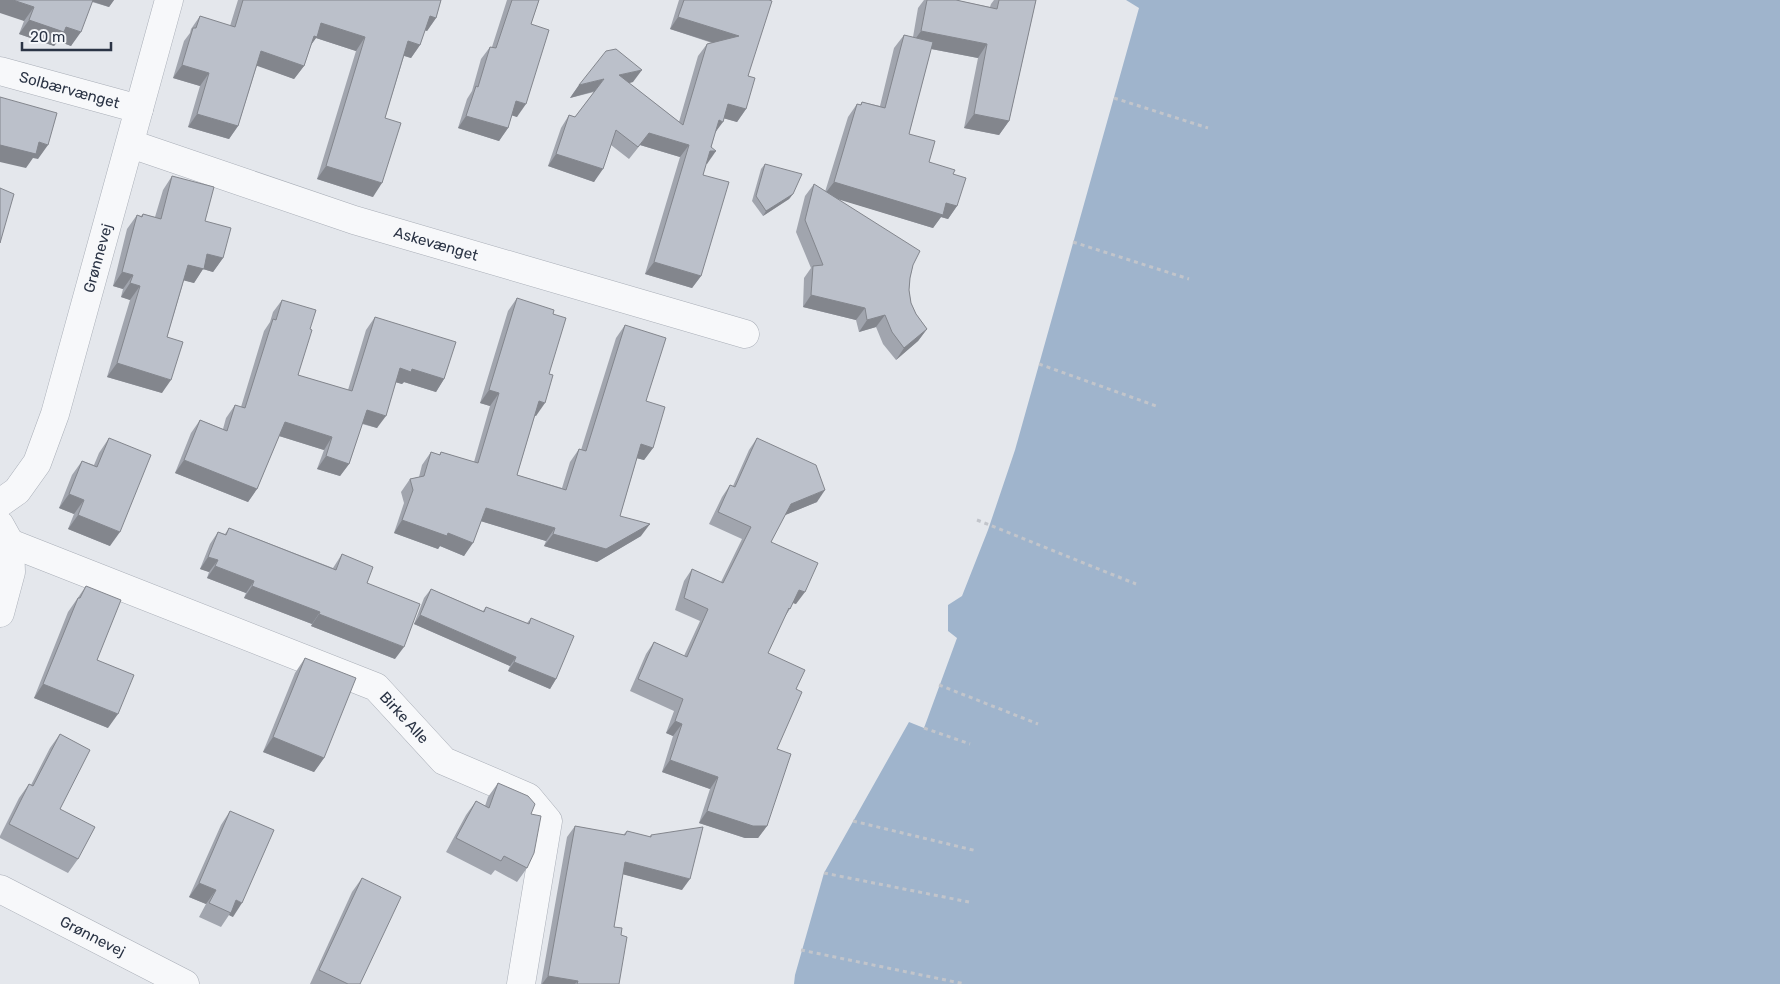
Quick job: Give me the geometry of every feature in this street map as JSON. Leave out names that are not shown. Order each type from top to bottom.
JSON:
[{"type":"street","name":"Grønnevej","points":[[0,504],[16,492],[37,462],[55,414],[131,144],[169,0]]},
{"type":"street","name":"Solbærvænget","points":[[0,71],[139,109]]},
{"type":"street","name":"Askevænget","points":[[131,144],[354,220],[745,334]]},
{"type":"street","points":[[0,613],[11,572],[5,534]]},
{"type":"street","name":"Birke Alle","points":[[5,534],[376,687],[444,761],[528,797],[548,821],[521,984]]},
{"type":"street","name":"Grønnevej","points":[[0,889],[185,984]]},
{"type":"path","points":[[1114,98],[1208,128]]},
{"type":"path","points":[[1073,242],[1189,279]]},
{"type":"path","points":[[1039,364],[1159,407]]},
{"type":"path","points":[[977,520],[1136,584]]},
{"type":"path","points":[[939,685],[1038,724]]},
{"type":"path","points":[[924,728],[970,744]]},
{"type":"path","points":[[853,821],[978,851]]},
{"type":"path","points":[[824,873],[969,902]]},
{"type":"path","points":[[801,950],[965,984]]},
{"type":"water","points":[[1126,0],[1780,0],[1780,984],[794,984],[824,873],[909,722],[924,728],[957,638],[948,631],[948,605],[962,596],[988,530],[1015,450],[1139,8]]},
{"type":"building","points":[[13,0],[93,0],[81,32],[66,27],[64,32],[29,20],[34,7]]},
{"type":"building","points":[[243,0],[441,0],[436,18],[430,16],[420,45],[408,41],[385,118],[401,123],[382,183],[326,166],[365,37],[321,23],[317,37],[314,36],[304,66],[261,51],[238,126],[197,114],[209,73],[182,65],[193,28],[196,28],[200,16],[235,27]]},
{"type":"building","points":[[512,0],[539,0],[531,24],[549,30],[526,104],[516,101],[508,128],[466,116],[476,86],[478,87],[490,47],[496,48]]},
{"type":"building","points":[[684,0],[772,1],[748,76],[755,78],[746,109],[728,104],[723,122],[719,120],[711,147],[716,151],[710,151],[703,175],[729,182],[701,276],[654,262],[689,145],[649,133],[638,147],[616,130],[603,169],[556,154],[569,115],[575,117],[604,79],[579,85],[606,51],[616,49],[642,70],[619,75],[683,125],[707,44],[739,36],[678,17]]},
{"type":"building","points":[[927,0],[956,0],[997,9],[999,0],[1036,0],[1009,121],[974,114],[987,44],[921,31]]},
{"type":"building","points":[[904,35],[933,42],[909,134],[935,141],[929,162],[955,170],[953,174],[966,178],[957,206],[946,203],[943,215],[834,182],[857,104],[861,105],[862,102],[885,108]]},
{"type":"building","points":[[0,97],[57,113],[48,145],[39,142],[36,154],[0,145]]},
{"type":"building","points":[[765,164],[802,174],[793,194],[766,211],[756,196]]},
{"type":"building","points":[[172,176],[214,187],[205,221],[231,228],[223,258],[207,254],[204,269],[188,265],[167,337],[183,342],[171,380],[117,363],[140,286],[130,283],[133,275],[122,272],[137,215],[142,217],[143,214],[161,219]]},
{"type":"building","points":[[814,184],[920,251],[913,265],[909,290],[911,303],[916,314],[927,329],[904,348],[892,332],[885,315],[867,320],[865,308],[811,295],[813,266],[823,265],[805,220]]},
{"type":"building","points":[[0,188],[14,194],[0,243]]},
{"type":"building","points":[[517,298],[554,310],[553,314],[566,318],[549,374],[553,375],[545,403],[539,401],[517,475],[566,490],[579,449],[586,451],[625,325],[666,338],[646,401],[665,407],[653,448],[641,444],[620,516],[650,524],[606,549],[553,534],[555,528],[486,508],[473,543],[448,533],[447,536],[402,520],[413,490],[410,479],[424,476],[431,452],[440,455],[441,452],[478,463],[499,393],[489,390]]},
{"type":"building","points":[[282,300],[316,310],[298,375],[352,391],[375,317],[456,342],[444,379],[412,369],[411,372],[400,368],[386,416],[367,410],[349,464],[326,456],[332,437],[285,422],[257,489],[184,460],[200,420],[227,431],[235,405],[245,408],[273,319],[276,320]]},
{"type":"building","points":[[109,438],[151,455],[120,532],[78,515],[84,500],[69,494],[82,461],[97,467]]},
{"type":"building","points":[[757,438],[816,465],[825,490],[791,504],[771,542],[818,563],[805,592],[799,590],[789,608],[768,653],[805,670],[796,689],[802,692],[777,749],[791,754],[767,826],[753,826],[707,811],[718,777],[670,760],[682,724],[675,721],[683,699],[638,679],[654,642],[687,657],[708,609],[684,598],[692,569],[723,583],[751,527],[718,512],[730,485],[735,487]]},
{"type":"building","points":[[229,528],[336,570],[342,554],[373,567],[367,583],[420,604],[404,647],[252,586],[254,581],[215,566],[218,560],[208,557],[218,532],[226,535]]},
{"type":"building","points":[[86,586],[121,600],[97,660],[134,675],[118,714],[43,684],[78,598],[80,598]]},
{"type":"building","points":[[431,589],[484,612],[486,607],[529,624],[531,618],[574,636],[556,679],[514,662],[516,657],[420,615]]},
{"type":"building","points":[[305,658],[356,678],[324,758],[273,737]]},
{"type":"building","points":[[60,734],[90,750],[60,809],[95,827],[78,859],[9,824],[29,784],[33,786]]},
{"type":"building","points":[[498,783],[528,796],[535,804],[531,814],[541,816],[534,853],[527,868],[504,856],[501,861],[456,838],[476,801],[489,808]]},
{"type":"building","points":[[230,811],[274,830],[242,903],[236,900],[231,913],[209,903],[216,890],[199,883]]},
{"type":"building","points":[[575,826],[625,835],[627,831],[651,837],[651,835],[703,827],[690,879],[625,862],[614,927],[622,928],[621,935],[627,937],[619,984],[577,984],[578,981],[548,976]]},
{"type":"building","points":[[362,878],[401,897],[360,984],[348,984],[319,970]]}]
